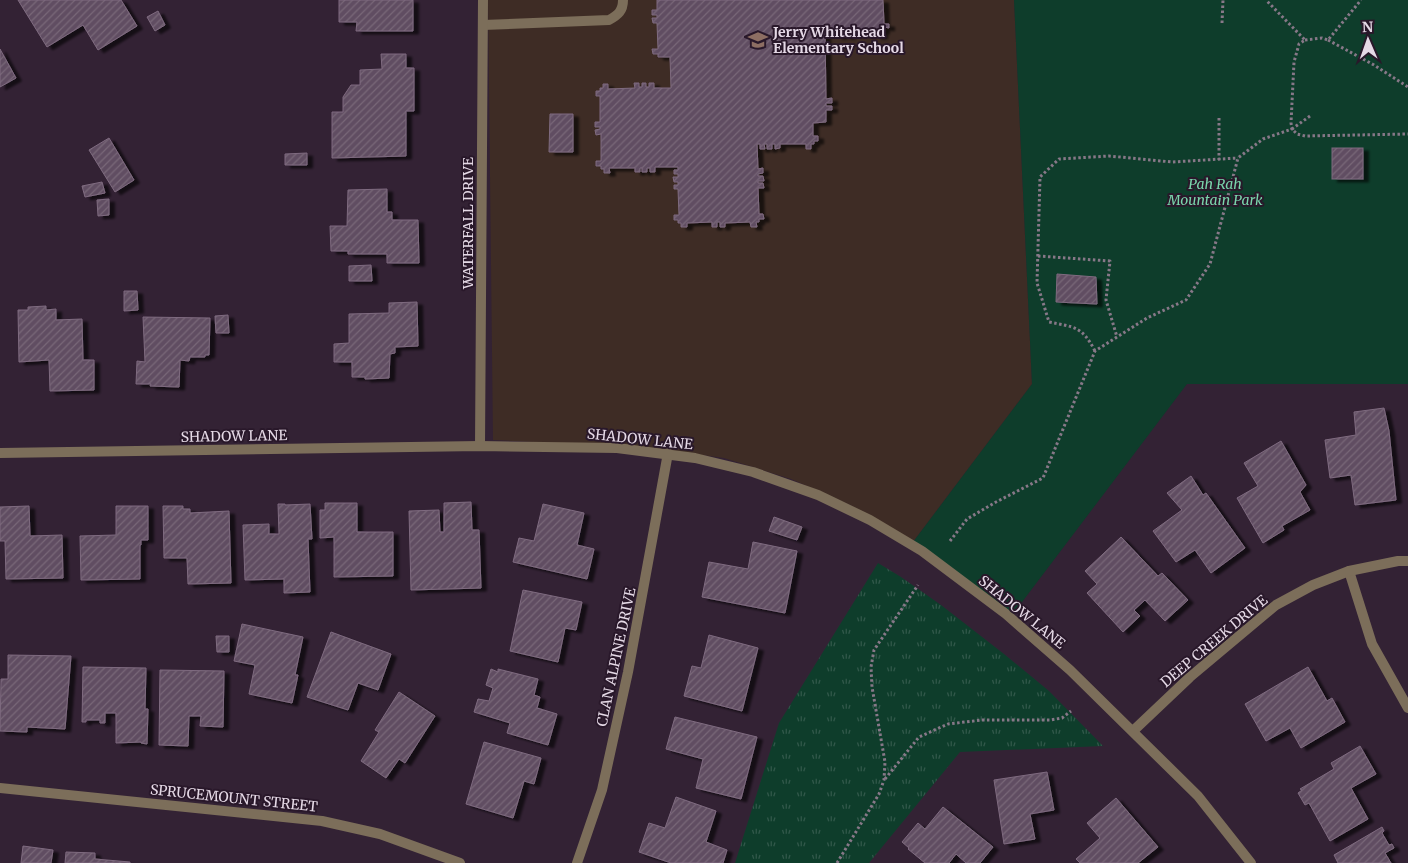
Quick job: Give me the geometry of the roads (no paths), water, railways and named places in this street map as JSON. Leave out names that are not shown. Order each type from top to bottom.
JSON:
[{"type":"street","name":"WATERFALL DRIVE","points":[[480,446],[482,0]]},
{"type":"street","points":[[483,25],[609,20],[619,14],[623,5],[622,0]]},
{"type":"street","name":"SHADOW LANE","points":[[0,453],[480,446],[617,448],[668,453],[753,472],[818,495],[870,520],[922,551],[1006,614],[1070,670],[1198,796],[1251,863]]},
{"type":"street","name":"CLAN ALPINE DRIVE","points":[[577,863],[602,790],[628,672],[668,453]]},
{"type":"street","name":"DEEP CREEK DRIVE","points":[[1133,731],[1190,677],[1276,605],[1313,585],[1350,571],[1398,561],[1408,561]]},
{"type":"street","points":[[1350,571],[1372,644],[1408,708]]},
{"type":"street","name":"SPRUCEMOUNT STREET","points":[[0,788],[322,821],[380,834],[460,863]]},
{"type":"place","name":"Jerry Whitehead Elementary School","points":[[758,40]]},
{"type":"park label","name":"Pah Rah Mountain Park","points":[[1215,192]]}]
